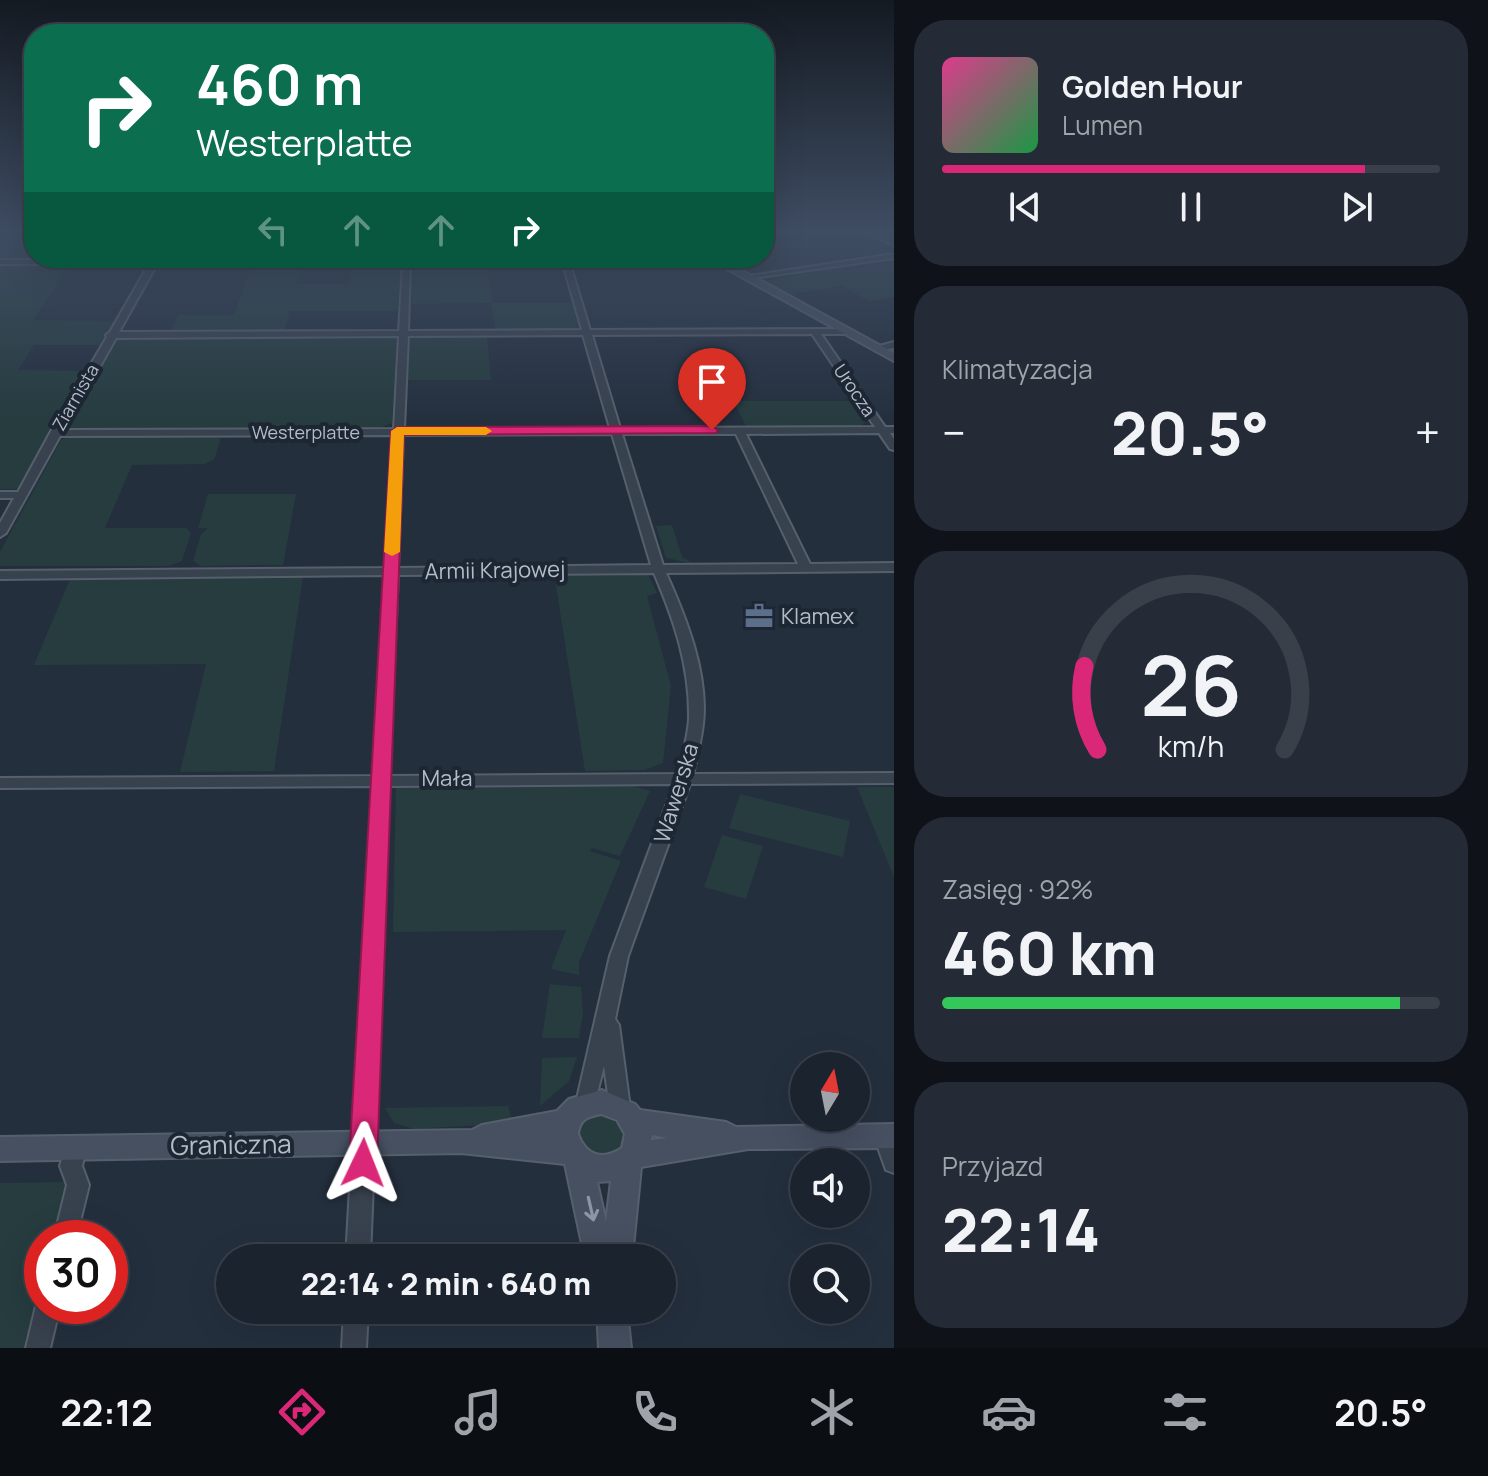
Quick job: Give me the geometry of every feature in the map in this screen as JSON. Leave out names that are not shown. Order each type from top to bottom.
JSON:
[{"type":"street","name":"Ziarnista","points":[[0,533],[135,295]]},
{"type":"street","points":[[359,1244],[405,295]]},
{"type":"street","name":"Wawerska","points":[[575,1112],[607,1017],[619,956],[685,777],[696,722],[693,660],[682,624],[658,568],[576,295]]},
{"type":"street","points":[[779,295],[894,358]]},
{"type":"street","points":[[110,335],[845,331]]},
{"type":"street","name":"Urocza","points":[[816,333],[888,430],[894,447]]},
{"type":"street","points":[[876,348],[894,345]]},
{"type":"street","points":[[739,430],[806,568]]},
{"type":"street","name":"Westerplatte","points":[[55,433],[888,430]]},
{"type":"street","points":[[0,495],[21,495]]},
{"type":"street","name":"Armii Krajowej","points":[[0,575],[894,567]]},
{"type":"street","name":"Mała","points":[[0,783],[894,778]]},
{"type":"street","name":"Wawerska","points":[[607,1017],[627,1115]]},
{"type":"street","points":[[596,1244],[574,1156],[564,1141],[575,1112],[602,1102],[627,1115],[748,1137]]},
{"type":"street","name":"Graniczna","points":[[461,1141],[575,1112]]},
{"type":"street","points":[[619,1244],[631,1159],[640,1144],[627,1115]]},
{"type":"street","points":[[574,1156],[603,1169],[631,1159],[748,1137],[890,1136],[894,1163]]},
{"type":"street","name":"Graniczna","points":[[0,1149],[461,1141],[574,1156]]},
{"type":"street","points":[[69,1220],[78,1185],[71,1166],[75,1148]]},
{"type":"street","points":[[38,1348],[44,1324]]},
{"type":"street","points":[[354,1348],[355,1324]]},
{"type":"street","points":[[613,1324],[615,1348]]},
{"type":"green space","points":[[0,295],[50,295],[33,320],[116,321],[102,345],[34,345],[18,370],[87,371],[20,489],[0,489]]},
{"type":"green space","points":[[241,295],[399,295],[397,311],[290,311],[284,332],[170,334],[178,315],[234,315]]},
{"type":"green space","points":[[412,295],[491,295],[492,303],[572,303],[579,329],[496,332],[491,303],[412,304]]},
{"type":"green space","points":[[858,295],[894,295],[894,297],[869,301]]},
{"type":"green space","points":[[397,336],[392,423],[377,429],[61,430],[113,337]]},
{"type":"green space","points":[[409,336],[487,336],[491,380],[408,380]]},
{"type":"green space","points":[[733,401],[853,401],[866,422],[860,426],[746,426]]},
{"type":"green space","points":[[71,436],[221,438],[214,460],[204,464],[132,465],[105,528],[186,528],[191,533],[182,561],[169,566],[0,566],[0,552],[61,440]]},
{"type":"green space","points":[[208,494],[296,494],[283,565],[201,566],[193,561],[201,534],[208,528],[198,528]]},
{"type":"green space","points":[[672,525],[682,557],[695,564],[666,558],[656,526]]},
{"type":"green space","points":[[554,573],[648,574],[657,593],[647,596],[671,686],[663,763],[645,770],[585,771]]},
{"type":"green space","points":[[303,577],[274,771],[180,772],[206,664],[34,665],[70,579]]},
{"type":"green space","points":[[623,783],[650,791],[620,856],[592,848],[590,851],[621,861],[579,962],[579,975],[551,969],[566,930],[393,932],[396,784]]},
{"type":"green space","points":[[857,787],[894,787],[894,877]]},
{"type":"green space","points":[[740,794],[850,821],[843,857],[729,828]]},
{"type":"green space","points":[[722,835],[763,846],[746,899],[704,887]]},
{"type":"green space","points":[[550,984],[581,987],[583,1013],[579,1038],[542,1038]]},
{"type":"green space","points":[[577,1057],[569,1081],[540,1106],[542,1058]]},
{"type":"green space","points":[[508,1106],[513,1123],[414,1129],[394,1123],[385,1108]]},
{"type":"green space","points":[[593,1114],[605,1114],[625,1129],[627,1141],[624,1151],[602,1161],[579,1149],[575,1128],[582,1119]]},
{"type":"green space","points":[[72,1182],[62,1220],[24,1220],[24,1324],[34,1324],[28,1348],[0,1348],[0,1183]]},
{"type":"slow traffic","points":[[392,552],[397,431],[486,431]]},
{"type":"place","name":"Klamex","points":[[759,616]]},
{"type":"route","points":[[363,1163],[397,431],[712,430]]}]
